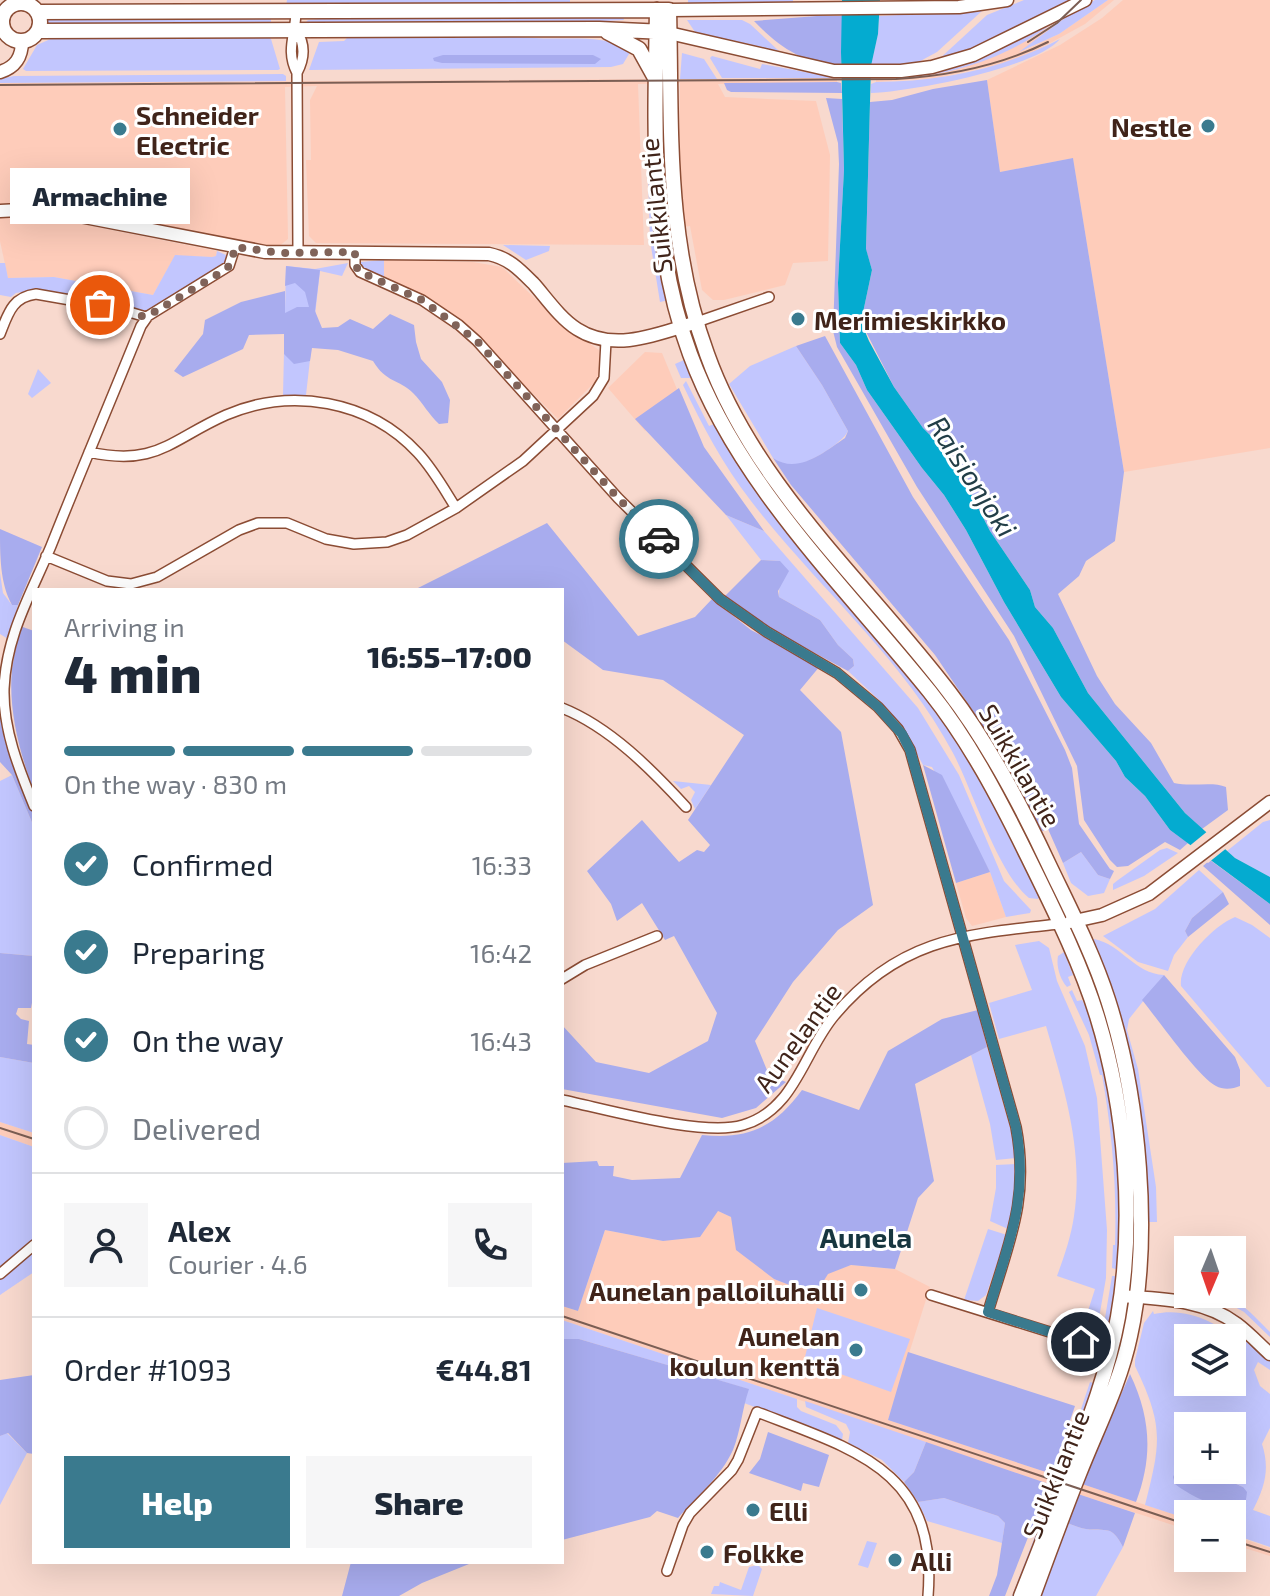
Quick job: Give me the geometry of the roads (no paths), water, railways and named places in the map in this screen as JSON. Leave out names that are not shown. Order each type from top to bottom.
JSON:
[{"type":"main road","points":[[19,1],[32,6],[37,12],[40,22],[38,31],[31,38],[22,41],[2,32],[2,15],[19,1]]},
{"type":"main road","points":[[37,12],[663,5]]},
{"type":"main road","name":"Suikkilantie","points":[[663,5],[675,221],[697,322],[718,383],[764,463],[950,693],[1020,805],[1076,920],[1107,996],[1128,1075],[1141,1241],[1137,1298],[1129,1342],[1113,1394],[1033,1596]]},
{"type":"main road","points":[[38,31],[599,29],[663,32]]},
{"type":"main road","points":[[599,29],[639,49],[655,79]]},
{"type":"main road","name":"Suikkilantie","points":[[663,32],[655,79],[656,170],[661,232],[681,327],[707,395],[748,466],[799,534],[934,697],[971,751],[1020,841],[1092,1000],[1112,1078],[1122,1146],[1125,1208],[1121,1296],[1102,1382],[1021,1596]]},
{"type":"street","points":[[663,5],[890,9],[959,7],[1007,0]]},
{"type":"street","points":[[663,32],[834,71],[924,69],[965,59],[1085,0]]},
{"type":"street","points":[[296,11],[296,30],[289,41],[297,73],[298,253]]},
{"type":"street","points":[[0,72],[16,63],[22,52],[22,41]]},
{"type":"street","points":[[0,211],[38,209],[64,213],[265,252],[498,255],[521,271],[575,328],[606,341],[638,339],[769,297]]},
{"type":"street","points":[[32,801],[7,724],[4,691],[13,630],[146,317],[225,270],[231,264],[235,247]]},
{"type":"street","points":[[355,252],[355,265],[360,272],[422,300],[477,341],[618,498],[720,599],[767,632],[837,673],[878,707],[898,729],[910,750],[1016,1127],[1021,1157],[1018,1212],[988,1312]]},
{"type":"street","points":[[0,334],[15,302],[24,296],[36,294],[116,308],[146,317]]},
{"type":"street","points":[[46,556],[107,581],[123,584],[157,577],[239,530],[271,521],[287,523],[333,541],[376,543],[407,535],[456,508],[534,453],[601,386],[605,372],[606,341]]},
{"type":"street","points":[[89,452],[118,457],[141,456],[248,407],[286,400],[316,401],[368,416],[400,437],[425,461],[456,508]]},
{"type":"street","points":[[564,709],[592,724],[641,763],[686,807]]},
{"type":"street","points":[[1059,924],[1102,915],[1137,900],[1170,880],[1270,802]]},
{"type":"street","name":"Aunelantie","points":[[564,1100],[701,1128],[727,1128],[749,1123],[767,1114],[782,1101],[822,1033],[854,995],[880,972],[919,950],[963,936],[1059,924]]},
{"type":"street","points":[[564,978],[588,963],[657,936]]},
{"type":"street","points":[[0,1274],[32,1247]]},
{"type":"street","points":[[931,1295],[1085,1343]]},
{"type":"street","points":[[1121,1296],[1183,1301],[1216,1311],[1237,1324],[1270,1354]]},
{"type":"street","points":[[667,1571],[683,1525],[690,1513],[732,1470],[757,1412],[843,1446],[867,1458],[893,1478],[908,1495],[927,1539],[930,1568],[928,1596]]},
{"type":"railway","points":[[1028,42],[1057,23],[1081,0]]},
{"type":"railway","points":[[0,85],[896,79],[974,68],[1048,42]]},
{"type":"railway","points":[[0,1128],[32,1138]]},
{"type":"railway","points":[[564,1317],[1174,1520]]},
{"type":"railway","points":[[1246,1544],[1270,1552]]},
{"type":"place","name":"Nestle","points":[[1208,126]]},
{"type":"place","name":"Schneider Electric","points":[[120,129]]},
{"type":"place","name":"Armachine","points":[[100,305]]},
{"type":"place","name":"Merimieskirkko","points":[[798,319]]},
{"type":"place","name":"Aunelan palloiluhalli","points":[[861,1290]]},
{"type":"place","name":"Aunelan koulun kenttä","points":[[856,1350]]},
{"type":"place","name":"Elli","points":[[753,1510]]},
{"type":"place","name":"Folkke","points":[[707,1552]]},
{"type":"place","name":"Alli","points":[[895,1560]]},
{"type":"district","name":"Aunela","points":[[866,1237]]},
{"type":"water label","name":"Raisionjoki","points":[[973,476]]}]
